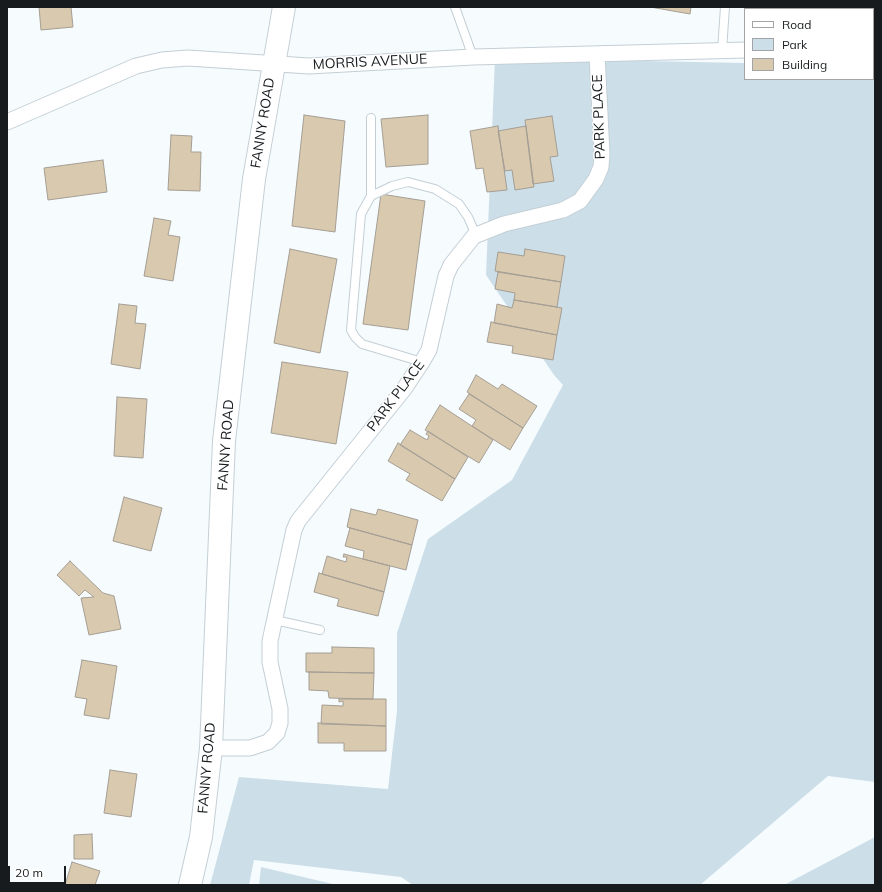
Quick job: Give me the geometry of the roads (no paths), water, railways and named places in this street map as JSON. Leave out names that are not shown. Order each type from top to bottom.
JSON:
[{"type":"main road","name":"FANNY ROAD","points":[[190,885],[201,837],[211,748],[224,441],[254,179],[284,7]]},
{"type":"street","name":"MORRIS AVENUE","points":[[7,122],[136,66],[162,60],[188,58],[309,66],[473,57],[744,50]]},
{"type":"street","name":"PARK PLACE","points":[[211,748],[250,748],[268,742],[277,733],[280,723],[280,709],[270,662],[270,641],[294,530],[298,521],[404,389],[422,362],[429,350],[446,276],[451,265],[476,235],[504,224],[563,210],[580,200],[596,179],[601,167],[602,154],[597,54]]},
{"type":"lane","points":[[455,7],[473,57]]},
{"type":"lane","points":[[722,50],[725,7]]},
{"type":"lane","points":[[371,118],[371,196],[361,214],[351,330],[362,344],[422,362]]},
{"type":"lane","points":[[371,196],[392,186],[408,182],[435,189],[458,204],[468,217],[476,235]]},
{"type":"lane","points":[[275,620],[320,630]]}]
